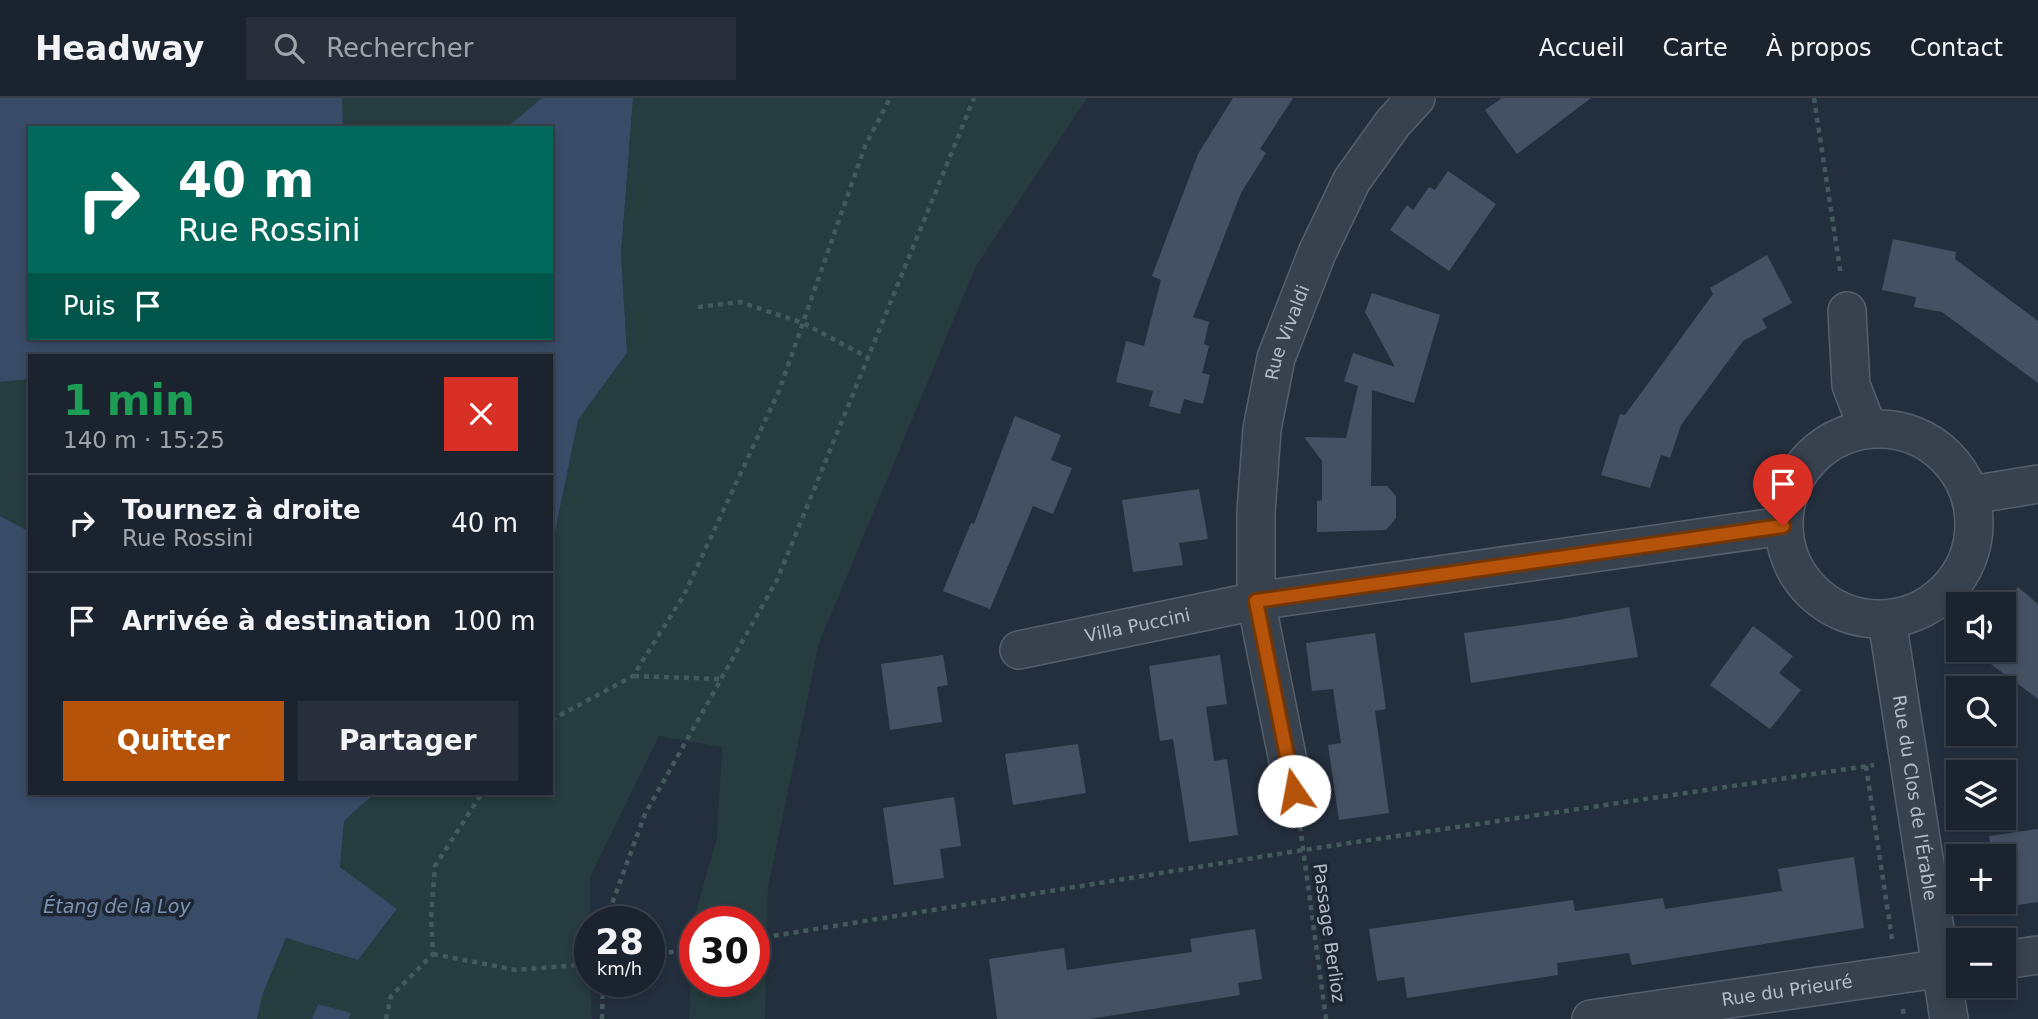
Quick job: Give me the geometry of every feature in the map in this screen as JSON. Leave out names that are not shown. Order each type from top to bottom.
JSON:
[{"type":"street","name":"Rue Vivaldi","points":[[1294,791],[1256,601],[1256,512],[1262,429],[1276,358],[1317,253],[1352,180],[1393,123],[1416,98]]},
{"type":"street","points":[[1847,312],[1851,385],[1868,429]]},
{"type":"street","points":[[1868,429],[1901,430],[1931,443],[1955,466],[1971,495],[1975,523],[1973,542],[1959,578],[1940,599],[1916,613],[1887,620],[1857,617],[1828,605],[1804,584],[1789,557],[1783,526],[1790,489],[1798,472],[1816,451],[1840,436],[1868,429]]},
{"type":"street","points":[[1971,495],[2038,484]]},
{"type":"street","name":"Villa Puccini","points":[[1019,650],[1256,601],[1783,526]]},
{"type":"street","name":"Rue du Clos de l'Érable","points":[[1887,620],[1909,760],[1946,947]]},
{"type":"street","points":[[2016,958],[2038,955]]},
{"type":"street","name":"Rue du Prieuré","points":[[1591,1019],[1946,968]]},
{"type":"street","name":"Rue du Clos de l'Érable","points":[[1949,998],[1949,1019]]},
{"type":"path","points":[[553,719],[633,676],[684,595],[779,391],[865,146],[890,98]]},
{"type":"path","points":[[611,906],[645,814],[777,580],[974,98]]},
{"type":"path","points":[[1814,98],[1847,312]]},
{"type":"path","points":[[698,307],[740,302],[803,323],[869,358]]},
{"type":"path","points":[[633,676],[720,679]]},
{"type":"path","points":[[770,936],[1303,850],[1909,760]]},
{"type":"path","points":[[1866,766],[1904,1019]]},
{"type":"path","points":[[386,1019],[391,996],[433,954],[431,917],[435,866],[481,795]]},
{"type":"path","name":"Passage Berlioz","points":[[1303,850],[1326,1019]]},
{"type":"path","points":[[433,954],[516,970],[574,965]]},
{"type":"path","points":[[602,1019],[603,997]]},
{"type":"green space","points":[[342,98],[542,98],[512,123],[504,126],[343,126]]},
{"type":"green space","points":[[633,98],[1087,98],[976,266],[819,643],[768,887],[768,906],[697,906],[717,838],[722,747],[659,736],[590,877],[590,906],[574,906],[574,997],[591,997],[592,1019],[349,1019],[351,1014],[318,1004],[312,1019],[257,1019],[263,993],[286,938],[358,960],[397,910],[340,867],[344,821],[373,795],[553,795],[553,535],[578,420],[627,353],[621,254]]},
{"type":"green space","points":[[28,379],[28,531],[0,516],[0,382]]},
{"type":"green space","points":[[690,997],[766,997],[765,1019],[689,1019]]},
{"type":"water","points":[[0,98],[342,98],[343,126],[28,126],[28,340],[553,340],[553,126],[504,126],[512,123],[542,98],[633,98],[621,254],[627,353],[578,420],[553,535],[553,354],[28,354],[28,379],[0,382]]},
{"type":"water","name":"Étang de la Loy","points":[[0,516],[28,531],[28,795],[373,795],[344,821],[340,867],[397,909],[358,960],[286,938],[263,993],[257,1019],[0,1019]]},
{"type":"water","points":[[318,1004],[351,1013],[349,1019],[312,1019]]},
{"type":"building","points":[[1233,98],[1293,98],[1260,149],[1266,153],[1241,193],[1193,317],[1209,322],[1204,344],[1209,346],[1202,373],[1210,375],[1203,404],[1184,399],[1180,414],[1149,406],[1153,391],[1116,382],[1126,341],[1144,346],[1161,280],[1152,276],[1198,154]]},
{"type":"building","points":[[1502,98],[1591,98],[1517,154],[1485,110]]},
{"type":"building","points":[[1448,171],[1496,204],[1449,271],[1390,230],[1407,205],[1413,210],[1429,187],[1435,190]]},
{"type":"building","points":[[1893,239],[1956,252],[1955,259],[2038,321],[2038,383],[1942,312],[1914,307],[1916,297],[1882,290]]},
{"type":"building","points":[[1767,255],[1792,303],[1762,319],[1767,328],[1743,341],[1681,425],[1670,458],[1661,455],[1650,488],[1601,475],[1620,414],[1625,415],[1713,294],[1710,288]]},
{"type":"building","points":[[1372,293],[1440,315],[1414,403],[1372,390],[1371,486],[1387,486],[1396,496],[1396,518],[1386,530],[1317,532],[1317,501],[1322,500],[1322,461],[1304,437],[1346,438],[1358,386],[1344,381],[1353,353],[1395,367],[1365,312]]},
{"type":"building","points":[[1015,416],[1061,435],[1051,460],[1072,468],[1053,514],[1033,506],[990,609],[943,591],[971,523],[974,524]]},
{"type":"building","points":[[1199,489],[1208,539],[1179,543],[1183,565],[1133,572],[1122,500]]},
{"type":"building","points":[[2018,587],[2038,604],[2038,699],[2016,683],[2016,676],[2007,676],[1988,662],[2016,662],[2014,592]]},
{"type":"building","points":[[1629,607],[1638,657],[1471,683],[1464,633]]},
{"type":"building","points":[[1753,626],[1793,656],[1779,673],[1801,690],[1770,729],[1710,685]]},
{"type":"building","points":[[1375,633],[1386,709],[1375,711],[1389,813],[1339,820],[1328,745],[1341,743],[1333,689],[1312,691],[1306,643]]},
{"type":"building","points":[[943,655],[948,685],[937,687],[942,722],[890,730],[881,664]]},
{"type":"building","points":[[1220,655],[1227,704],[1206,707],[1214,761],[1227,759],[1238,835],[1189,842],[1173,739],[1160,741],[1149,666]]},
{"type":"building","points":[[1078,744],[1086,793],[1013,805],[1005,754]]},
{"type":"building","points":[[954,797],[961,846],[940,849],[944,878],[894,885],[883,808]]},
{"type":"building","points":[[2038,829],[2038,902],[2016,905],[2016,844],[1990,844],[1989,836]]},
{"type":"building","points":[[1854,857],[1864,928],[1632,965],[1629,953],[1557,963],[1558,975],[1407,998],[1404,977],[1377,981],[1369,929],[1573,900],[1575,911],[1663,898],[1665,909],[1782,891],[1778,869]]},
{"type":"building","points":[[1255,929],[1262,979],[1238,983],[1240,995],[1090,1019],[997,1019],[989,959],[1064,948],[1067,970],[1192,952],[1190,939]]},
{"type":"route","points":[[1294,791],[1256,601],[1783,526]]}]
